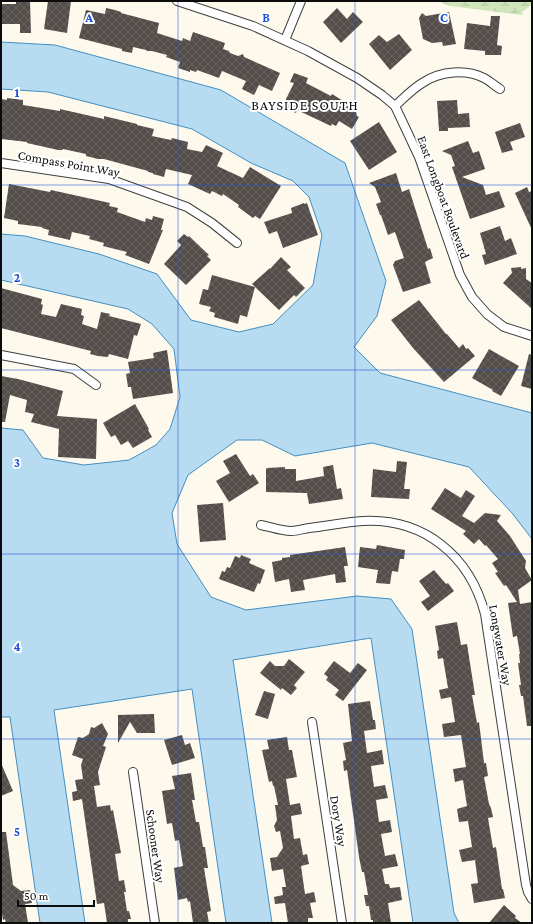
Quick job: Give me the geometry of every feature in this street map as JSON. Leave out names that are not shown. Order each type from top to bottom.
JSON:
[{"type":"street","name":"East Longboat Boulevard","points":[[177,1],[253,26],[285,40],[357,78],[395,106],[419,157],[460,275],[472,297],[487,314],[504,327],[532,336]]},
{"type":"street","points":[[285,40],[301,1]]},
{"type":"street","points":[[395,106],[423,82],[443,74],[454,73],[476,75],[485,79],[500,90]]},
{"type":"street","name":"Compass Point Way","points":[[1,163],[109,179],[187,208],[212,223],[237,243]]},
{"type":"street","points":[[1,355],[74,369],[96,385]]},
{"type":"street","name":"Longwater Way","points":[[261,525],[291,531],[362,521],[394,522],[423,532],[435,540],[452,554],[466,571],[478,591],[485,614],[526,885],[532,899]]},
{"type":"street","name":"Dory Way","points":[[312,722],[342,923]]},
{"type":"street","name":"Schooner Way","points":[[133,772],[155,923]]},
{"type":"green space","points":[[437,1],[532,1],[532,5],[522,12],[523,15],[450,6]]},
{"type":"water","points":[[1,42],[55,45],[221,90],[345,163],[386,281],[377,316],[354,347],[380,373],[532,413],[532,539],[512,513],[469,467],[372,443],[295,456],[262,440],[237,440],[188,475],[172,513],[177,544],[211,597],[246,610],[357,596],[391,599],[412,629],[454,913],[459,923],[413,923],[371,638],[233,660],[272,923],[226,923],[192,689],[54,710],[85,923],[40,923],[10,717],[1,717],[1,428],[23,430],[43,458],[84,465],[129,460],[156,445],[170,429],[180,397],[174,349],[152,324],[128,309],[1,280],[1,234],[25,236],[99,254],[157,274],[191,320],[239,332],[273,324],[313,285],[322,235],[309,197],[293,181],[251,163],[192,129],[48,92],[1,89]]},
{"type":"building","points":[[16,1],[30,1],[31,33],[20,33],[20,24],[1,24],[1,4],[16,4]]},
{"type":"building","points":[[48,1],[71,1],[67,33],[44,29]]},
{"type":"building","points":[[106,8],[159,23],[157,33],[182,41],[183,38],[190,41],[193,32],[225,43],[223,49],[229,51],[230,53],[238,56],[243,54],[244,57],[280,73],[272,91],[259,85],[254,95],[242,89],[246,81],[222,71],[219,78],[197,70],[196,72],[190,70],[190,72],[178,68],[180,62],[166,57],[167,55],[133,47],[132,53],[79,38],[86,10],[105,14]]},
{"type":"building","points":[[337,8],[347,19],[353,12],[363,22],[341,43],[323,22]]},
{"type":"building","points":[[449,12],[456,44],[443,46],[442,42],[432,43],[423,39],[419,18],[422,13],[426,16]]},
{"type":"building","points":[[491,16],[500,16],[497,45],[502,46],[501,55],[485,55],[485,51],[464,49],[467,23],[490,26]]},
{"type":"building","points":[[399,34],[412,50],[390,70],[369,44],[379,35],[387,42]]},
{"type":"building","points":[[294,73],[308,78],[306,83],[331,96],[332,94],[353,107],[357,116],[359,117],[352,129],[339,121],[336,126],[332,124],[331,126],[297,110],[296,113],[282,107],[294,83],[290,82]]},
{"type":"building","points":[[7,98],[23,100],[23,105],[60,111],[60,109],[104,119],[104,116],[137,124],[154,129],[152,136],[171,140],[172,138],[188,142],[187,149],[202,152],[206,145],[223,153],[217,166],[243,178],[250,167],[281,186],[260,219],[255,216],[253,218],[238,207],[239,205],[223,194],[222,196],[212,191],[210,194],[188,184],[192,175],[166,169],[164,177],[104,159],[86,156],[86,154],[63,149],[58,150],[27,142],[1,139],[1,99],[7,100]]},
{"type":"building","points":[[457,100],[458,114],[469,113],[470,127],[448,128],[448,131],[439,131],[437,101]]},
{"type":"building","points":[[379,122],[397,152],[369,170],[350,141]]},
{"type":"building","points":[[520,123],[525,137],[510,142],[513,150],[502,153],[495,132]]},
{"type":"building","points":[[468,141],[473,153],[479,151],[485,169],[462,177],[483,185],[486,195],[499,191],[505,207],[470,219],[452,167],[455,166],[451,155],[442,151]]},
{"type":"building","points":[[396,173],[402,192],[409,189],[428,249],[430,248],[433,258],[425,262],[431,283],[403,292],[393,265],[395,261],[404,258],[395,232],[388,235],[376,204],[381,202],[375,187],[369,183]]},
{"type":"building","points":[[9,184],[50,192],[51,190],[110,203],[109,206],[118,208],[117,212],[145,222],[146,218],[152,220],[153,216],[164,219],[161,230],[163,230],[149,264],[125,255],[127,252],[103,246],[104,243],[89,239],[90,236],[72,232],[70,240],[48,235],[49,230],[42,227],[18,224],[18,221],[4,218]]},
{"type":"building","points":[[527,187],[529,192],[532,191],[532,230],[515,193]]},
{"type":"building","points":[[307,203],[318,235],[283,248],[277,231],[269,234],[264,222],[292,213],[291,208]]},
{"type":"building","points":[[500,226],[505,241],[511,238],[517,254],[485,265],[482,255],[486,254],[480,233]]},
{"type":"building","points":[[184,234],[188,237],[189,236],[209,255],[207,256],[211,260],[186,285],[164,264],[181,245],[177,241]]},
{"type":"building","points":[[281,257],[291,267],[287,270],[305,288],[296,297],[294,295],[279,310],[252,284],[270,269]]},
{"type":"building","points":[[521,267],[521,269],[526,268],[526,279],[532,283],[532,309],[503,283],[512,273],[511,268]]},
{"type":"building","points":[[212,275],[255,287],[247,317],[240,315],[238,324],[214,317],[215,313],[209,311],[211,307],[199,304],[203,289],[208,290]]},
{"type":"building","points":[[1,288],[42,299],[41,304],[43,305],[41,314],[56,317],[61,304],[82,309],[81,315],[84,316],[82,324],[97,329],[101,312],[110,314],[109,316],[141,324],[137,336],[134,335],[128,359],[109,354],[108,357],[98,356],[90,354],[91,351],[1,328]]},
{"type":"building","points":[[419,300],[459,348],[463,344],[466,349],[468,348],[475,356],[444,382],[413,348],[391,320]]},
{"type":"building","points":[[489,349],[519,366],[501,396],[472,378]]},
{"type":"building","points":[[167,350],[173,393],[133,399],[131,387],[128,387],[126,374],[130,373],[128,362],[154,358],[153,353]]},
{"type":"building","points":[[529,354],[532,355],[532,389],[521,386]]},
{"type":"building","points":[[1,376],[63,391],[57,416],[97,419],[96,459],[58,457],[59,429],[31,422],[34,414],[25,412],[27,400],[10,395],[5,422],[1,422]]},
{"type":"building","points":[[135,404],[152,437],[133,448],[128,441],[121,445],[115,435],[111,437],[103,423]]},
{"type":"building","points":[[236,454],[250,476],[253,474],[259,483],[229,502],[216,481],[230,473],[223,461]]},
{"type":"building","points":[[397,461],[407,462],[404,489],[410,489],[409,499],[371,497],[373,469],[396,472]]},
{"type":"building","points":[[333,465],[337,489],[341,488],[343,499],[309,504],[307,493],[266,492],[267,468],[285,467],[285,469],[296,469],[296,481],[324,476],[323,467]]},
{"type":"building","points":[[445,488],[461,498],[466,490],[475,496],[462,516],[474,523],[485,513],[501,515],[497,521],[510,536],[526,561],[525,568],[532,580],[518,590],[520,604],[532,602],[532,726],[527,726],[523,696],[521,696],[518,663],[520,663],[520,654],[517,636],[513,637],[508,603],[517,602],[506,585],[504,586],[495,573],[498,572],[492,563],[498,559],[486,545],[485,546],[479,539],[474,544],[463,534],[466,531],[431,509]]},
{"type":"building","points":[[223,503],[226,540],[200,542],[197,505]]},
{"type":"building","points":[[377,545],[405,550],[404,559],[400,559],[398,572],[392,571],[390,584],[376,583],[378,570],[358,567],[360,547],[376,549]]},
{"type":"building","points":[[345,547],[348,566],[344,566],[346,582],[336,583],[335,574],[303,580],[305,590],[291,592],[289,579],[275,582],[272,562],[290,557],[290,555]]},
{"type":"building","points":[[241,555],[251,559],[249,563],[265,570],[260,584],[258,583],[254,592],[219,579],[222,571],[225,572],[227,567],[230,568],[235,556],[240,558]]},
{"type":"building","points":[[434,570],[454,591],[428,611],[421,602],[430,596],[419,581]]},
{"type":"building","points":[[457,622],[461,645],[467,644],[475,695],[472,695],[477,723],[479,722],[484,763],[486,763],[488,776],[484,777],[493,817],[488,818],[493,848],[496,847],[502,889],[505,898],[474,903],[471,884],[478,883],[475,860],[462,862],[459,850],[472,847],[468,821],[459,822],[457,809],[467,806],[463,780],[455,782],[453,769],[466,767],[461,735],[444,737],[442,724],[455,722],[451,697],[441,699],[439,690],[448,688],[443,658],[438,659],[437,651],[439,650],[435,626]]},
{"type":"building","points":[[289,659],[305,672],[294,685],[297,688],[291,695],[282,688],[281,690],[260,673],[270,661],[275,666],[284,666]]},
{"type":"building","points":[[334,661],[350,673],[358,663],[367,670],[343,701],[335,695],[339,690],[326,680],[328,677],[324,674]]},
{"type":"building","points":[[264,691],[275,694],[268,719],[255,715]]},
{"type":"building","points":[[370,701],[376,729],[364,731],[367,753],[382,750],[384,764],[371,766],[374,787],[385,785],[388,798],[376,800],[379,822],[390,820],[392,832],[381,834],[385,856],[395,854],[398,866],[382,869],[385,884],[389,884],[390,888],[400,887],[402,900],[388,903],[391,923],[373,923],[373,920],[371,920],[369,906],[366,906],[364,895],[368,895],[364,872],[362,872],[359,857],[347,770],[344,771],[343,761],[346,760],[343,743],[352,741],[348,704]]},
{"type":"building","points":[[154,714],[155,733],[137,733],[130,722],[118,743],[118,715]]},
{"type":"building","points":[[102,723],[108,734],[103,746],[106,747],[98,772],[100,785],[94,786],[97,807],[110,805],[111,811],[113,810],[121,853],[115,854],[119,881],[124,880],[127,911],[129,911],[131,919],[128,919],[128,923],[107,923],[104,903],[97,904],[82,799],[73,801],[72,792],[77,791],[75,780],[83,779],[81,765],[83,759],[72,755],[78,737],[83,738],[89,734],[91,727],[94,728]]},
{"type":"building","points":[[182,735],[185,745],[190,743],[195,758],[172,765],[164,740]]},
{"type":"building","points":[[287,737],[289,750],[292,750],[297,777],[286,779],[290,805],[300,803],[302,814],[291,816],[294,839],[300,838],[303,855],[307,854],[309,864],[301,866],[305,894],[314,892],[316,902],[310,903],[313,918],[308,918],[308,923],[288,923],[285,903],[275,904],[274,897],[283,895],[282,887],[286,887],[283,869],[272,871],[270,858],[277,857],[283,848],[280,831],[276,832],[274,826],[277,820],[275,805],[278,805],[274,786],[272,781],[269,782],[262,750],[269,749],[267,740]]},
{"type":"building","points":[[1,763],[13,791],[1,796]]},
{"type":"building","points":[[191,773],[195,800],[192,800],[196,822],[199,822],[203,847],[205,847],[208,868],[204,868],[211,911],[207,912],[209,923],[193,923],[190,901],[188,902],[187,898],[178,900],[174,868],[183,866],[179,840],[175,841],[172,823],[167,824],[162,791],[175,789],[172,776]]},
{"type":"building","points":[[1,832],[6,832],[13,885],[21,891],[30,890],[32,903],[25,904],[28,923],[6,923],[5,919],[3,920],[1,908]]},
{"type":"building","points":[[504,905],[516,916],[515,918],[522,923],[489,923]]},
{"type":"district","name":"BAYSIDE SOUTH","points":[[305,105]]}]
